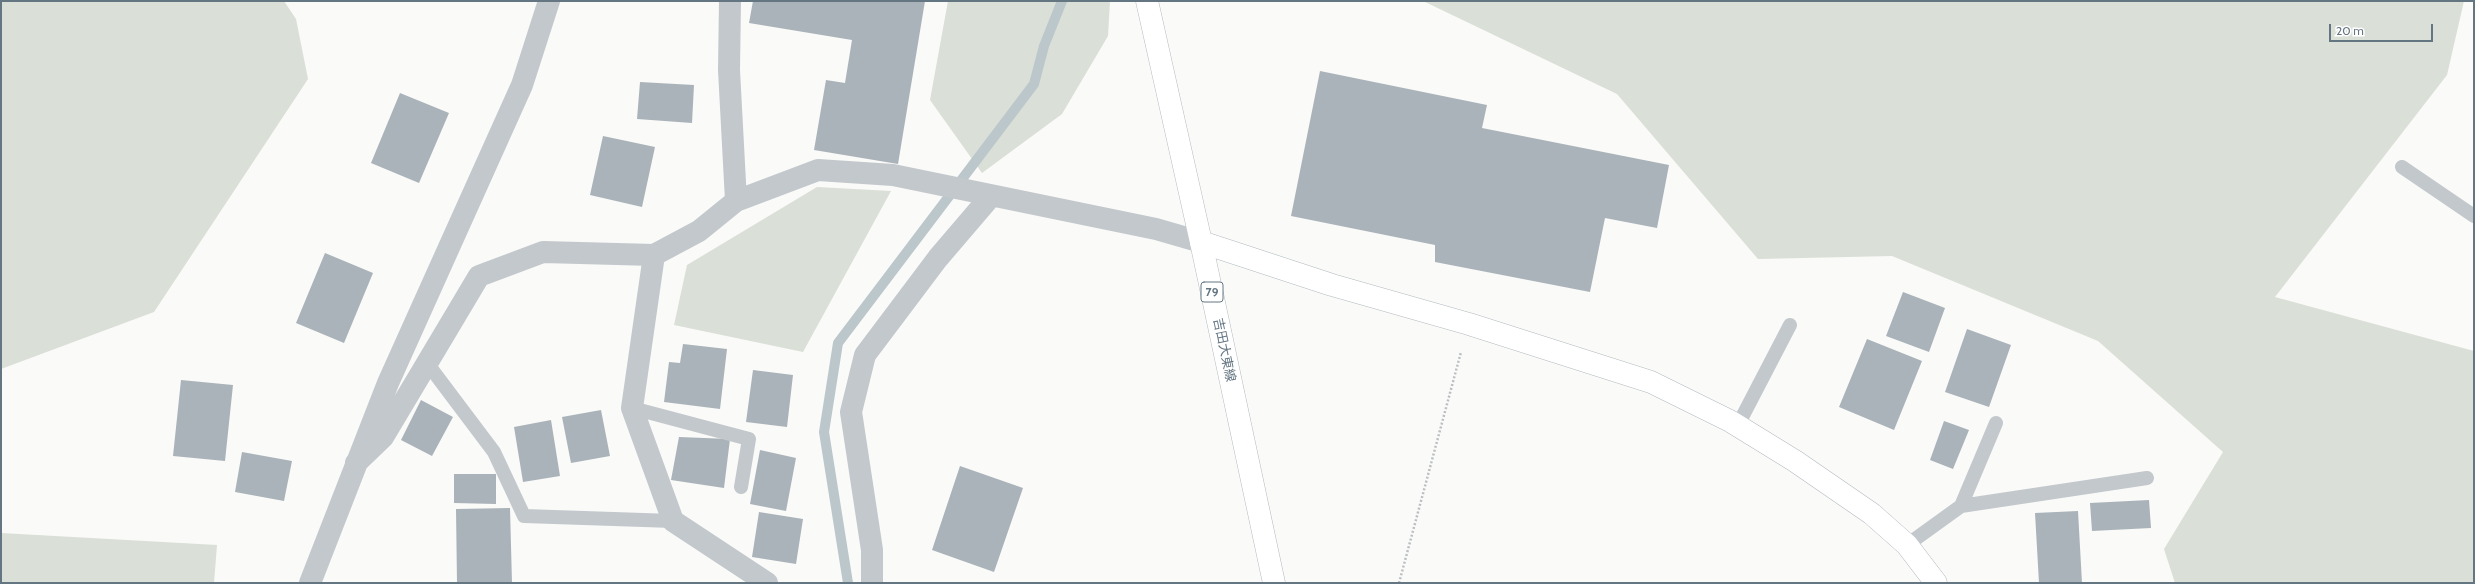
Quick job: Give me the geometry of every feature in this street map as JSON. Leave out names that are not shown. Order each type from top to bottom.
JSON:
[{"type":"street","points":[[310,583],[388,383],[522,85],[549,1]]},
{"type":"street","points":[[730,1],[729,70],[736,201]]},
{"type":"street","name":"吉田大東線","points":[[1147,1],[1201,242],[1274,583]]},
{"type":"street","points":[[356,463],[383,437],[479,276],[543,252],[654,255],[700,231],[736,201],[818,170],[893,175],[1156,229],[1201,242],[1332,285],[1469,324],[1651,382],[1738,426],[1821,478],[1872,514],[1907,545],[1936,583]]},
{"type":"street","points":[[872,583],[872,550],[851,412],[865,355],[985,195]]},
{"type":"street","points":[[654,255],[632,408],[673,521],[767,583]]},
{"type":"lane","points":[[2402,166],[2474,216]]},
{"type":"lane","points":[[1738,426],[1790,325]]},
{"type":"lane","points":[[427,363],[494,452],[524,516],[673,521]]},
{"type":"lane","points":[[632,408],[749,439],[741,487]]},
{"type":"lane","points":[[1961,506],[1996,423]]},
{"type":"lane","points":[[1907,545],[1961,506],[2147,478]]},
{"type":"path","points":[[1399,583],[1469,324]]},
{"type":"shaded area","points":[[1,1],[284,1],[296,19],[308,79],[154,312],[1,369]]},
{"type":"shaded area","points":[[948,1],[1110,1],[1108,36],[1062,114],[982,173],[930,100]]},
{"type":"shaded area","points":[[1423,1],[2464,1],[2447,75],[2275,297],[2474,351],[2474,583],[2175,583],[2164,549],[2223,452],[2098,341],[1892,256],[1758,259],[1617,94]]},
{"type":"shaded area","points":[[817,187],[891,191],[803,352],[674,325],[687,265]]},
{"type":"shaded area","points":[[1,533],[217,545],[214,583],[1,583]]},
{"type":"building","points":[[753,1],[925,1],[898,164],[814,150],[826,80],[845,83],[852,40],[749,23]]},
{"type":"building","points":[[1320,71],[1487,105],[1482,128],[1669,165],[1657,228],[1605,218],[1590,292],[1435,262],[1435,245],[1291,216]]},
{"type":"building","points":[[640,82],[694,85],[692,123],[637,119]]},
{"type":"building","points":[[400,93],[449,113],[419,183],[371,163]]},
{"type":"building","points":[[603,136],[655,147],[642,207],[590,195]]},
{"type":"building","points":[[325,253],[373,273],[344,343],[296,323]]},
{"type":"building","points":[[1903,292],[1945,308],[1929,352],[1886,336]]},
{"type":"building","points":[[1967,329],[2011,345],[1989,407],[1945,392]]},
{"type":"building","points":[[1867,339],[1922,361],[1894,430],[1839,407]]},
{"type":"building","points":[[683,344],[727,349],[720,409],[664,402],[669,362],[680,363]]},
{"type":"building","points":[[753,370],[793,375],[787,427],[746,422]]},
{"type":"building","points":[[181,380],[233,385],[225,461],[173,456]]},
{"type":"building","points":[[421,400],[453,417],[432,456],[401,440]]},
{"type":"building","points":[[601,410],[610,456],[571,463],[562,417]]},
{"type":"building","points":[[551,420],[560,476],[523,482],[514,427]]},
{"type":"building","points":[[1944,421],[1969,430],[1953,469],[1930,460]]},
{"type":"building","points":[[679,437],[730,439],[724,488],[671,480]]},
{"type":"building","points":[[760,450],[796,458],[786,511],[750,504]]},
{"type":"building","points":[[242,452],[292,461],[284,501],[235,492]]},
{"type":"building","points":[[960,466],[1023,488],[994,572],[932,550]]},
{"type":"building","points":[[454,474],[496,474],[496,504],[454,503]]},
{"type":"building","points":[[2149,500],[2151,528],[2092,531],[2090,503]]},
{"type":"building","points":[[510,508],[512,583],[457,583],[456,509]]},
{"type":"building","points":[[2078,511],[2082,583],[2039,583],[2035,513]]},
{"type":"building","points":[[759,512],[803,519],[796,564],[752,557]]},
{"type":"waterway","points":[[848,583],[824,432],[838,343],[1034,84],[1044,46],[1062,1]]}]
